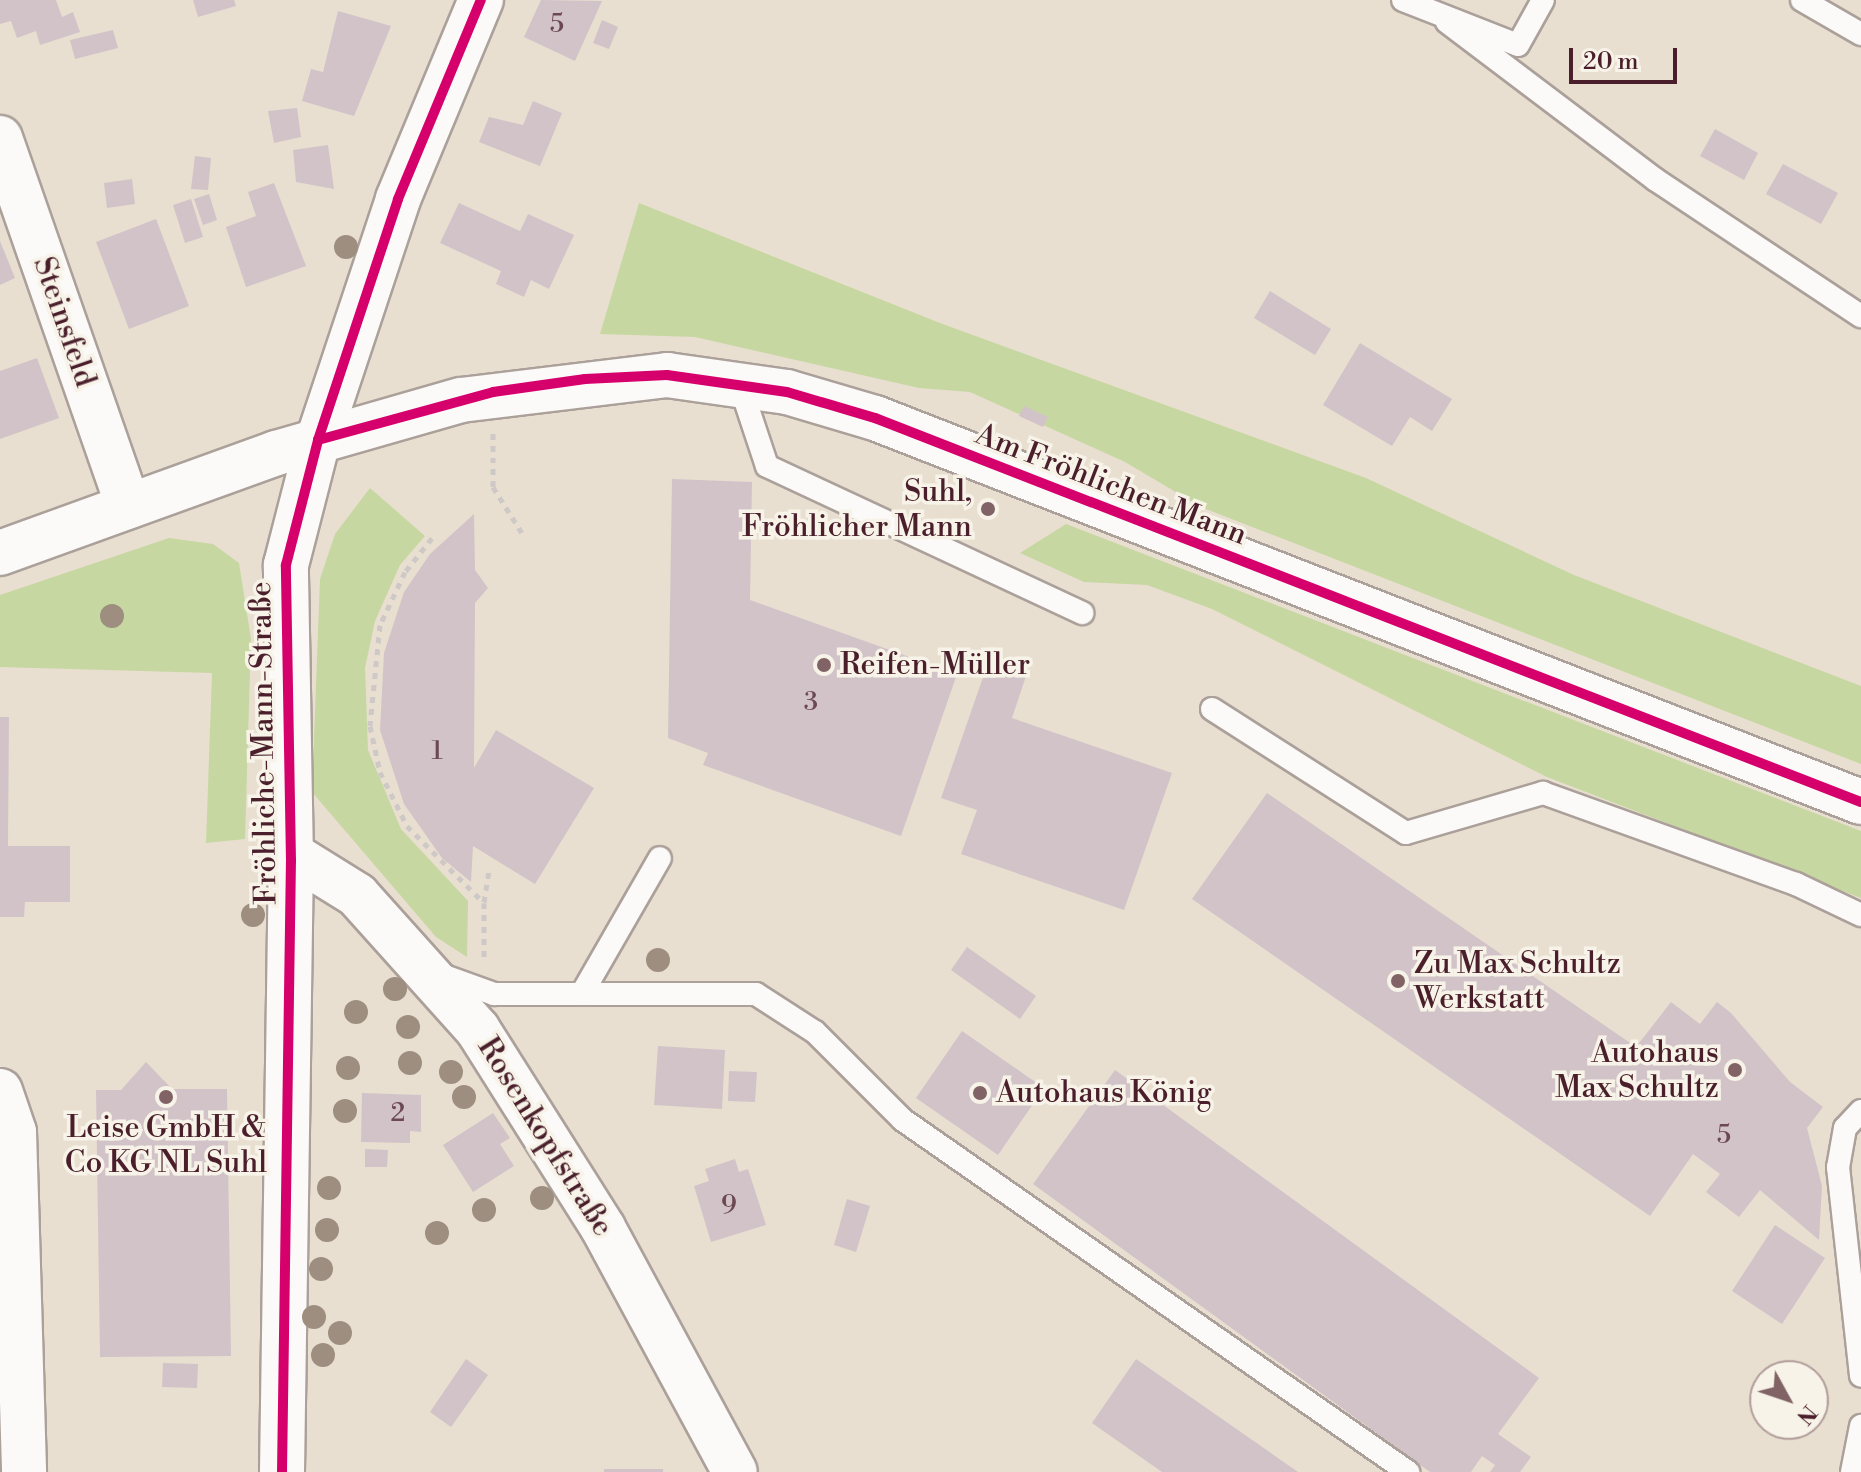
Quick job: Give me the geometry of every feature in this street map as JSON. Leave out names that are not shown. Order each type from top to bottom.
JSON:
[{"type":"street","name":"Fröhliche-Mann-Straße","points":[[282,1472],[291,854],[286,565],[318,440],[398,199],[481,0]]},
{"type":"street","name":"Steinsfeld","points":[[0,138],[128,506]]},
{"type":"street","name":"Am Fröhlichen Mann","points":[[0,553],[318,440],[493,392],[585,379],[667,375],[740,385],[875,418],[1861,802]]},
{"type":"street","name":"Rosenkopfstraße","points":[[291,854],[357,895],[422,968],[530,1104],[735,1472]]},
{"type":"street","points":[[0,1091],[14,1132],[24,1472]]},
{"type":"lane","points":[[1403,0],[1447,22],[1518,45],[1543,0]]},
{"type":"lane","points":[[1802,0],[1861,34]]},
{"type":"lane","points":[[1447,22],[1656,180],[1861,316]]},
{"type":"lane","points":[[740,385],[767,466],[1082,613]]},
{"type":"lane","points":[[1212,709],[1406,833],[1543,793],[1796,884],[1861,915]]},
{"type":"lane","points":[[584,990],[660,858]]},
{"type":"lane","points":[[422,968],[484,990],[756,994],[815,1032],[903,1120],[1408,1472]]},
{"type":"lane","points":[[1861,1111],[1845,1128],[1838,1167],[1861,1376]]},
{"type":"lane","points":[[1852,1472],[1861,1426]]},
{"type":"path","points":[[493,487],[522,533]]},
{"type":"path","points":[[432,538],[405,572],[380,625],[370,726],[380,772],[407,826],[484,903]]},
{"type":"path","points":[[484,990],[484,903],[489,869]]},
{"type":"green space","points":[[639,203],[940,323],[1366,478],[1574,575],[1861,686],[1861,764],[1201,507],[1125,462],[970,392],[919,388],[695,337],[600,334]]},
{"type":"green space","points":[[370,488],[425,536],[400,565],[375,621],[365,668],[368,750],[401,829],[468,901],[467,957],[436,937],[312,792],[320,579],[335,534]]},
{"type":"green space","points":[[1066,524],[1861,831],[1861,898],[1547,777],[1212,609],[1147,585],[1084,582],[1020,553]]},
{"type":"green space","points":[[169,538],[213,544],[239,563],[251,639],[245,839],[206,843],[212,673],[0,667],[0,595]]},
{"type":"building","points":[[0,0],[56,0],[62,17],[73,12],[80,32],[40,45],[36,31],[17,38],[11,21],[0,24]]},
{"type":"building","points":[[193,0],[234,0],[236,6],[198,17]]},
{"type":"building","points":[[541,0],[602,1],[575,61],[524,37]]},
{"type":"building","points":[[338,11],[391,26],[354,116],[302,101],[311,69],[323,72]]},
{"type":"building","points":[[602,20],[618,27],[609,49],[593,43]]},
{"type":"building","points":[[113,30],[118,48],[75,59],[70,40]]},
{"type":"building","points":[[533,101],[562,113],[540,166],[479,142],[489,117],[523,125]]},
{"type":"building","points":[[297,108],[301,137],[274,143],[268,111]]},
{"type":"building","points":[[1715,129],[1758,153],[1744,180],[1700,156]]},
{"type":"building","points":[[328,145],[334,189],[296,182],[293,150]]},
{"type":"building","points":[[195,156],[211,158],[208,190],[191,189]]},
{"type":"building","points":[[1783,164],[1838,193],[1821,224],[1766,194]]},
{"type":"building","points":[[132,179],[135,204],[107,208],[104,183]]},
{"type":"building","points":[[274,183],[306,266],[246,287],[226,227],[256,216],[248,192]]},
{"type":"building","points":[[209,194],[217,220],[203,225],[194,199]]},
{"type":"building","points":[[191,199],[203,237],[185,243],[173,205]]},
{"type":"building","points":[[459,203],[520,231],[528,214],[574,235],[549,289],[531,280],[524,297],[496,284],[501,271],[440,243]]},
{"type":"building","points":[[156,219],[189,306],[129,329],[96,242]]},
{"type":"building","points":[[0,241],[15,278],[0,285]]},
{"type":"building","points":[[1270,291],[1331,329],[1315,355],[1254,318]]},
{"type":"building","points":[[1360,343],[1452,399],[1432,431],[1410,417],[1392,446],[1323,405]]},
{"type":"building","points":[[37,358],[59,418],[0,439],[0,371]]},
{"type":"building","points":[[1024,406],[1048,417],[1043,427],[1019,416]]},
{"type":"building","points":[[672,479],[752,482],[750,600],[957,674],[901,836],[703,765],[708,753],[668,738]]},
{"type":"building","points":[[474,514],[475,570],[488,588],[475,603],[474,768],[496,730],[594,788],[535,884],[473,846],[471,882],[442,858],[404,804],[380,730],[384,653],[404,592],[430,554]]},
{"type":"building","points":[[988,663],[1026,676],[1012,718],[1172,773],[1124,910],[961,854],[977,810],[941,798]]},
{"type":"building","points":[[0,717],[9,717],[8,846],[70,846],[70,902],[25,902],[24,917],[0,917]]},
{"type":"building","points":[[1267,793],[1636,1047],[1671,1002],[1700,1024],[1717,1002],[1731,1013],[1790,1082],[1823,1107],[1807,1128],[1822,1186],[1819,1240],[1760,1190],[1739,1217],[1706,1192],[1720,1174],[1693,1154],[1650,1216],[1192,899]]},
{"type":"building","points":[[967,947],[1036,996],[1020,1019],[951,970]]},
{"type":"building","name":"Autohaus König","points":[[962,1031],[1044,1088],[998,1155],[916,1098]]},
{"type":"building","points":[[658,1046],[725,1050],[722,1109],[654,1105]]},
{"type":"building","points":[[146,1062],[172,1089],[227,1089],[231,1356],[100,1357],[96,1090],[121,1090]]},
{"type":"building","points":[[1115,1070],[1539,1378],[1498,1434],[1531,1457],[1520,1472],[1490,1472],[1495,1465],[1482,1456],[1471,1472],[1430,1472],[1033,1184]]},
{"type":"building","points":[[729,1071],[757,1072],[755,1102],[728,1101]]},
{"type":"building","points":[[362,1093],[421,1095],[421,1132],[410,1131],[410,1143],[361,1142]]},
{"type":"building","points":[[493,1113],[510,1138],[500,1144],[514,1166],[473,1192],[443,1145]]},
{"type":"building","points":[[365,1149],[388,1150],[387,1167],[365,1167]]},
{"type":"building","points":[[735,1159],[739,1172],[748,1169],[766,1225],[711,1242],[694,1186],[709,1181],[705,1169]]},
{"type":"building","points":[[847,1199],[870,1206],[856,1252],[834,1245]]},
{"type":"building","points":[[1775,1225],[1825,1258],[1782,1324],[1732,1291]]},
{"type":"building","points":[[466,1359],[488,1375],[451,1427],[430,1412]]},
{"type":"building","points":[[1136,1359],[1298,1472],[1162,1472],[1092,1423]]},
{"type":"building","points":[[163,1363],[198,1364],[197,1388],[162,1387]]},
{"type":"building","points":[[604,1469],[663,1469],[663,1472],[604,1472]]},
{"type":"cycle path","points":[[282,1472],[291,861],[286,565],[318,440],[398,199],[481,0]]},
{"type":"cycle path","points":[[318,440],[493,392],[585,379],[667,375],[787,392],[875,418],[1861,802]]},
{"type":"place","name":"Suhl, Fröhlicher Mann","points":[[988,509]]},
{"type":"place","name":"Reifen-Müller","points":[[824,665]]},
{"type":"place","name":"Zu Max Schultz Werkstatt","points":[[1398,981]]},
{"type":"place","name":"Autohaus Max Schultz","points":[[1735,1070]]},
{"type":"place","name":"Autohaus König","points":[[980,1093]]},
{"type":"place","name":"Leise GmbH & Co KG NL Suhl","points":[[166,1097]]}]
